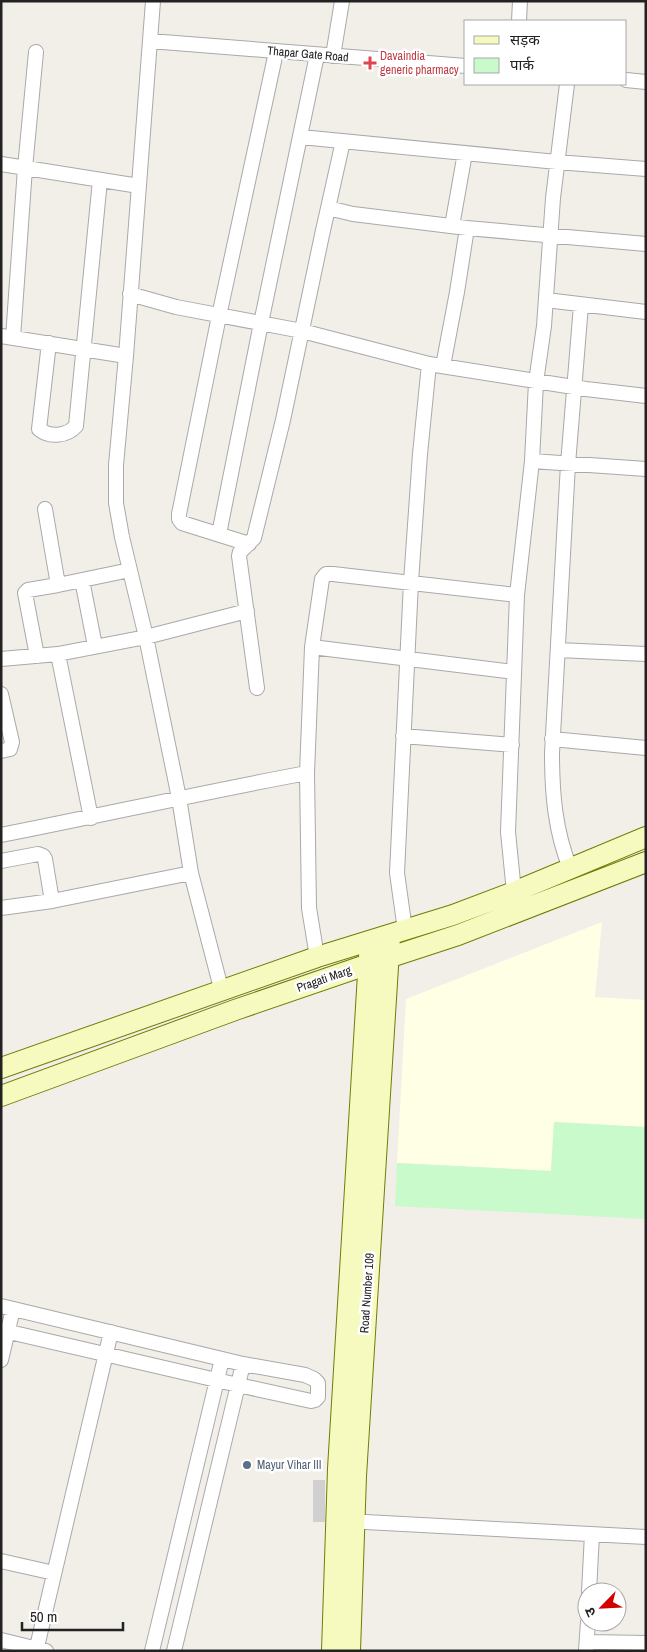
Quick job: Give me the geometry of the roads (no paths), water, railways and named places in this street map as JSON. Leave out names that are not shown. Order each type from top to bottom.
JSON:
[{"type":"street","points":[[154,1],[116,465],[116,503],[146,637],[179,798],[192,873],[222,992]]},
{"type":"street","points":[[333,56],[342,1]]},
{"type":"street","points":[[519,20],[520,1]]},
{"type":"street","name":"Thapar Gate Road","points":[[150,41],[464,66]]},
{"type":"street","points":[[36,52],[7,337],[126,356]]},
{"type":"street","points":[[249,544],[182,523],[179,519],[179,514],[219,316],[276,52]]},
{"type":"street","points":[[220,534],[261,323],[317,55]]},
{"type":"street","points":[[627,80],[646,82]]},
{"type":"street","points":[[514,892],[508,832],[517,595],[532,461],[536,382],[544,326],[556,162],[567,85]]},
{"type":"street","points":[[301,137],[646,169]]},
{"type":"street","points":[[257,688],[248,611],[239,562],[240,552],[254,538],[279,438],[344,141]]},
{"type":"street","points":[[452,226],[465,153]]},
{"type":"street","points":[[1,164],[139,186]]},
{"type":"street","points":[[49,343],[39,429],[52,434],[67,434],[76,426],[82,348],[90,297],[100,180]]},
{"type":"street","points":[[328,208],[353,214],[467,228],[550,237],[646,244]]},
{"type":"street","points":[[397,932],[403,736],[420,454],[436,365],[457,292],[467,228]]},
{"type":"street","points":[[130,294],[176,307],[302,331],[436,365],[536,382],[646,396]]},
{"type":"street","points":[[546,300],[646,312]]},
{"type":"street","points":[[570,868],[563,850],[552,795],[552,739],[568,464],[581,304]]},
{"type":"street","points":[[532,461],[646,469]]},
{"type":"street","points":[[45,509],[58,585]]},
{"type":"street","points":[[37,656],[25,593],[28,590],[130,570]]},
{"type":"street","points":[[317,957],[309,908],[307,773],[312,647],[322,579],[326,574],[517,595]]},
{"type":"street","points":[[82,580],[95,646]]},
{"type":"street","points":[[1,659],[58,654],[146,637],[248,611]]},
{"type":"street","points":[[312,647],[514,672]]},
{"type":"street","points":[[558,650],[646,654]]},
{"type":"street","points":[[58,654],[91,818]]},
{"type":"street","points":[[1,750],[10,749],[12,746],[2,701]]},
{"type":"street","points":[[403,736],[512,745]]},
{"type":"street","points":[[552,739],[646,748]]},
{"type":"street","points":[[1,835],[307,773]]},
{"type":"street","name":"Pragati Marg","points":[[1,1068],[222,992],[317,957],[453,915],[514,892],[646,837]]},
{"type":"street","points":[[1,861],[38,854],[43,856],[52,901]]},
{"type":"street","name":"Pragati Marg","points":[[1,1096],[217,1017],[388,957],[458,935],[646,862]]},
{"type":"street","points":[[1,908],[52,901],[192,873]]},
{"type":"street","name":"Road Number 109","points":[[332,1651],[345,1521],[388,957],[397,932]]},
{"type":"street","name":"Road Number 109","points":[[350,1651],[345,1521],[338,1469],[370,941]]},
{"type":"street","points":[[1,1360],[7,1307],[243,1364],[305,1375],[318,1383],[318,1397],[311,1401],[238,1386],[5,1331]]},
{"type":"street","points":[[1,1640],[39,1650],[54,1573],[111,1332]]},
{"type":"street","points":[[152,1651],[222,1358]]},
{"type":"street","points":[[174,1651],[243,1364]]},
{"type":"street","points":[[345,1521],[646,1537]]},
{"type":"street","points":[[590,1582],[592,1534]]},
{"type":"street","points":[[1,1561],[54,1573]]},
{"type":"street","points":[[588,1632],[587,1647],[646,1643]]},
{"type":"place","name":"Davaindia generic pharmacy","points":[[370,63]]},
{"type":"place","name":"Mayur Vihar III","points":[[247,1465]]}]
